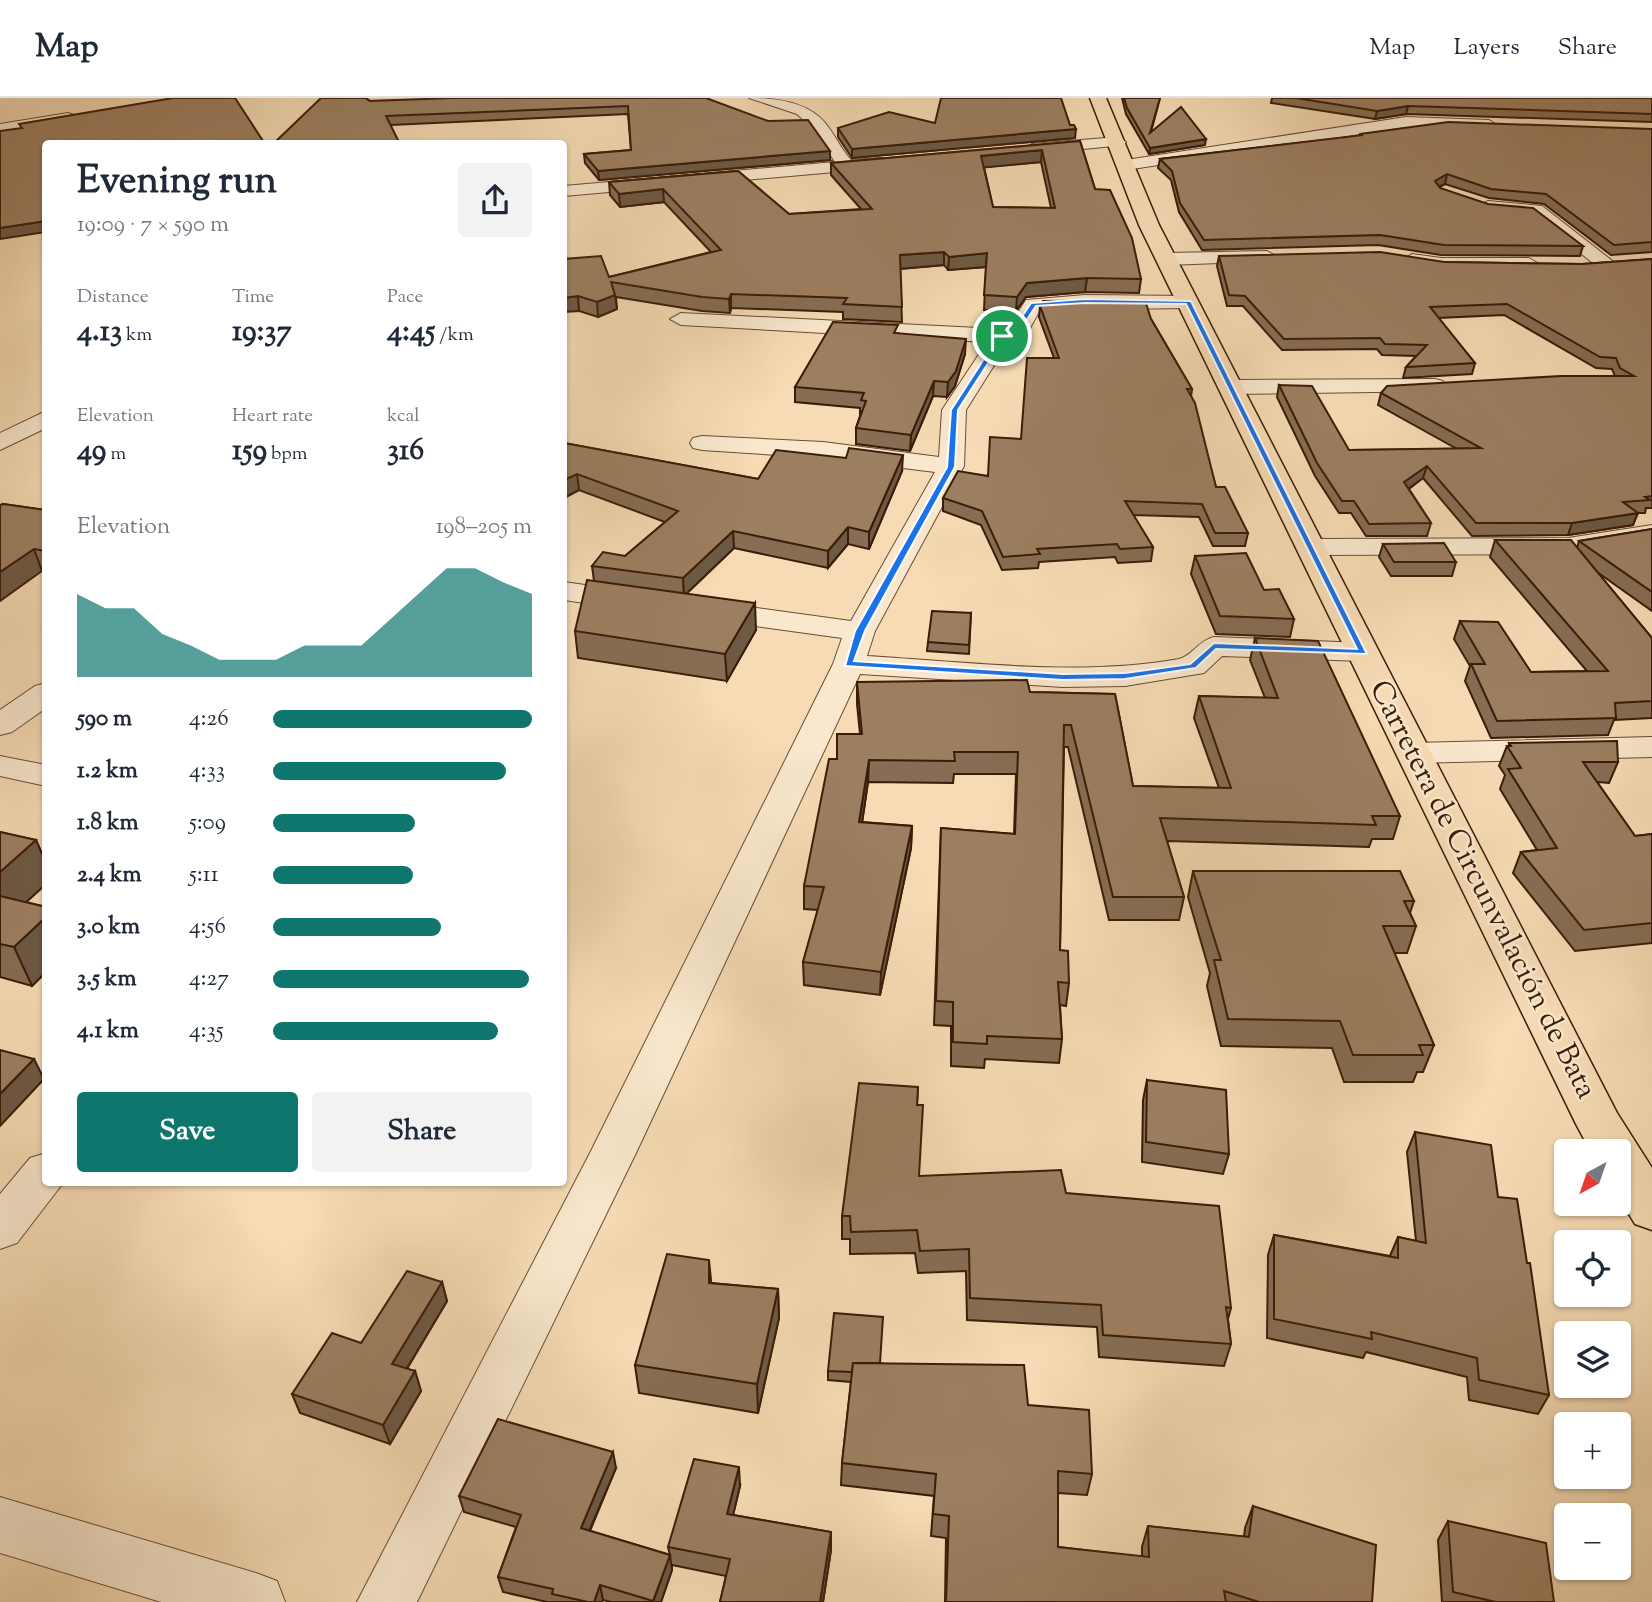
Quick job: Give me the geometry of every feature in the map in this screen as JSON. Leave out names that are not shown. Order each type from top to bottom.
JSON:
[{"type":"main road","name":"Carretera de Circunvalación de Bata","points":[[1098,98],[1149,225],[1608,1139]]},
{"type":"main road","points":[[1631,1176],[1652,1210]]},
{"type":"street","points":[[756,98],[802,111],[822,129],[828,143],[847,166]]},
{"type":"street","points":[[1406,122],[1433,105]]},
{"type":"street","points":[[0,129],[81,116]]},
{"type":"street","points":[[1009,151],[1122,153],[1406,122],[1504,125]]},
{"type":"street","points":[[567,191],[901,161]]},
{"type":"street","points":[[1472,202],[1496,208],[1535,210],[1605,263]]},
{"type":"street","points":[[1167,259],[1289,256]]},
{"type":"street","points":[[1388,256],[1441,264],[1552,265]]},
{"type":"street","points":[[1579,266],[1629,262]]},
{"type":"street","points":[[386,1602],[613,1153],[854,648],[951,467],[954,410],[1002,336],[1022,323],[1033,304],[1085,301],[1188,302]]},
{"type":"street","points":[[681,319],[926,329],[1002,336]]},
{"type":"street","points":[[1231,387],[1464,385]]},
{"type":"street","points":[[0,443],[42,420]]},
{"type":"street","points":[[702,443],[824,450],[951,467]]},
{"type":"street","points":[[1311,547],[1568,546],[1652,533]]},
{"type":"street","points":[[567,591],[665,605],[854,648],[1063,677],[1125,676],[1193,666],[1214,646],[1363,652]]},
{"type":"street","points":[[0,725],[42,695]]},
{"type":"street","points":[[1414,753],[1652,747]]},
{"type":"street","points":[[0,766],[42,775]]},
{"type":"street","points":[[0,1228],[42,1176]]},
{"type":"street","points":[[0,1525],[256,1602]]},
{"type":"building","points":[[173,98],[235,98],[262,140],[42,140],[42,222],[0,228],[0,131],[22,128],[19,124]]},
{"type":"building","points":[[321,98],[365,98],[370,101],[452,98],[706,98],[768,121],[808,120],[830,151],[598,171],[584,154],[631,150],[628,106],[386,116],[398,140],[277,140]]},
{"type":"building","points":[[941,98],[1061,98],[1070,125],[1074,125],[1076,129],[852,149],[838,128],[889,112],[935,123]]},
{"type":"building","points":[[1124,98],[1160,98],[1150,133],[1181,107],[1206,139],[1150,148]]},
{"type":"building","points":[[1296,98],[1652,98],[1652,114],[1408,106],[1377,111]]},
{"type":"building","points":[[1448,122],[1652,129],[1652,242],[1614,245],[1546,194],[1491,189],[1447,174],[1435,181],[1440,188],[1488,204],[1533,208],[1583,246],[1444,245],[1380,235],[1204,240],[1180,203],[1172,171],[1160,159],[1363,135],[1360,134]]},
{"type":"building","points":[[1080,141],[1095,189],[1110,190],[1132,238],[1141,279],[1087,278],[1027,283],[1017,297],[984,295],[987,253],[949,257],[944,252],[900,255],[902,307],[843,304],[847,298],[731,294],[729,299],[702,297],[611,282],[615,295],[597,302],[578,296],[567,298],[567,259],[601,256],[609,277],[721,250],[663,189],[619,194],[609,182],[738,171],[789,214],[872,209],[831,163]],"holes":[[[1042,150],[1055,208],[993,207],[981,156]]]},
{"type":"building","points":[[1380,252],[1444,262],[1582,264],[1652,259],[1652,496],[1645,497],[1650,500],[1623,502],[1638,513],[1572,523],[1476,523],[1427,466],[1404,482],[1431,523],[1369,524],[1354,501],[1342,501],[1317,463],[1279,385],[1312,386],[1349,450],[1481,448],[1381,393],[1387,386],[1561,376],[1634,376],[1620,368],[1616,358],[1600,357],[1507,304],[1430,307],[1475,363],[1406,367],[1427,345],[1385,344],[1380,338],[1284,339],[1245,296],[1229,295],[1219,256]]},
{"type":"building","points":[[1145,300],[1151,319],[1192,389],[1187,389],[1195,403],[1216,487],[1225,487],[1248,533],[1215,533],[1202,504],[1125,501],[1153,547],[1120,549],[1117,544],[1037,549],[1040,554],[1003,557],[982,511],[943,498],[958,471],[988,476],[990,437],[1021,439],[1027,358],[1059,358],[1040,306],[1043,301]]},
{"type":"building","points":[[833,322],[898,325],[894,333],[966,339],[956,371],[948,382],[934,381],[911,435],[856,428],[866,401],[861,400],[864,393],[795,387]]},
{"type":"building","points":[[567,444],[758,479],[776,450],[846,458],[849,448],[903,455],[869,532],[848,527],[828,551],[733,531],[683,578],[592,566],[603,552],[625,556],[678,511],[577,474],[567,479]]},
{"type":"building","points":[[0,505],[42,509],[42,550],[34,549],[0,572]]},
{"type":"building","points":[[1652,529],[1652,592],[1579,541]]},
{"type":"building","points":[[1495,540],[1571,540],[1652,638],[1652,701],[1615,703],[1616,718],[1497,721],[1471,664],[1485,664],[1460,621],[1498,622],[1531,672],[1608,671]]},
{"type":"building","points":[[1444,543],[1456,562],[1394,562],[1383,544]]},
{"type":"building","points":[[1246,553],[1264,590],[1279,589],[1294,619],[1220,616],[1195,556]]},
{"type":"building","points":[[587,580],[755,603],[725,654],[575,631]]},
{"type":"building","points":[[932,611],[971,613],[969,645],[928,642]]},
{"type":"building","points":[[1255,638],[1318,641],[1400,816],[1372,816],[1376,825],[1160,818],[1184,897],[1113,897],[1071,725],[1064,725],[1060,950],[1068,951],[1069,983],[1058,982],[1062,1039],[987,1036],[987,1044],[953,1042],[953,1002],[936,1001],[941,828],[1015,834],[1018,752],[954,752],[955,761],[869,760],[859,822],[912,826],[881,972],[803,962],[824,887],[804,886],[829,759],[837,759],[837,734],[862,734],[857,682],[1027,680],[1030,692],[1115,694],[1133,786],[1231,788],[1199,696],[1278,698]]},
{"type":"building","points":[[1617,741],[1618,762],[1583,762],[1635,836],[1652,834],[1652,923],[1584,930],[1521,852],[1557,848],[1508,769],[1521,768],[1507,746],[1511,746],[1509,743]]},
{"type":"building","points":[[0,832],[36,840],[0,872]]},
{"type":"building","points":[[1193,871],[1400,871],[1414,901],[1404,901],[1416,926],[1383,926],[1434,1045],[1419,1045],[1423,1055],[1353,1055],[1340,1021],[1228,1019],[1214,960],[1221,960]]},
{"type":"building","points":[[0,896],[42,906],[42,921],[14,947],[0,944]]},
{"type":"building","points":[[0,1050],[34,1059],[0,1094]]},
{"type":"building","points":[[1147,1080],[1226,1090],[1229,1154],[1146,1142]]},
{"type":"building","points":[[859,1083],[918,1087],[917,1105],[923,1105],[919,1176],[1061,1170],[1066,1193],[1219,1206],[1231,1308],[1226,1307],[1231,1344],[1103,1335],[1101,1305],[970,1298],[969,1249],[920,1251],[917,1230],[851,1232],[850,1216],[842,1216]]},
{"type":"building","points":[[1415,1132],[1491,1145],[1498,1197],[1517,1199],[1527,1263],[1530,1263],[1549,1395],[1479,1380],[1477,1358],[1371,1332],[1372,1339],[1274,1319],[1274,1235],[1398,1258],[1398,1237],[1426,1243]]},
{"type":"building","points":[[667,1254],[709,1260],[709,1283],[778,1289],[757,1384],[635,1365]]},
{"type":"building","points":[[407,1271],[442,1282],[392,1364],[415,1371],[383,1425],[292,1394],[332,1333],[361,1343]]},
{"type":"building","points":[[834,1313],[883,1317],[880,1363],[853,1363],[852,1372],[828,1371]]},
{"type":"building","points":[[853,1363],[1024,1365],[1028,1405],[1089,1410],[1092,1474],[1058,1471],[1058,1547],[1149,1557],[1148,1526],[1249,1537],[1253,1506],[1376,1545],[1372,1602],[1259,1602],[1224,1591],[1226,1602],[946,1602],[949,1516],[933,1514],[936,1474],[842,1463]]},
{"type":"building","points":[[498,1419],[613,1452],[581,1528],[670,1555],[653,1601],[600,1585],[594,1602],[588,1602],[552,1594],[553,1589],[498,1577],[521,1515],[459,1496]]},
{"type":"building","points":[[694,1459],[739,1467],[727,1514],[831,1532],[820,1602],[720,1602],[730,1559],[668,1547]]},
{"type":"building","points":[[1448,1521],[1546,1543],[1554,1602],[1496,1602],[1453,1592]]},
{"type":"route","points":[[1085,301],[1188,302],[1363,652],[1214,646],[1193,666],[1125,676],[1063,677],[849,664],[860,631],[951,467],[954,410],[1002,336],[1022,323],[1033,304],[1085,301]]}]
